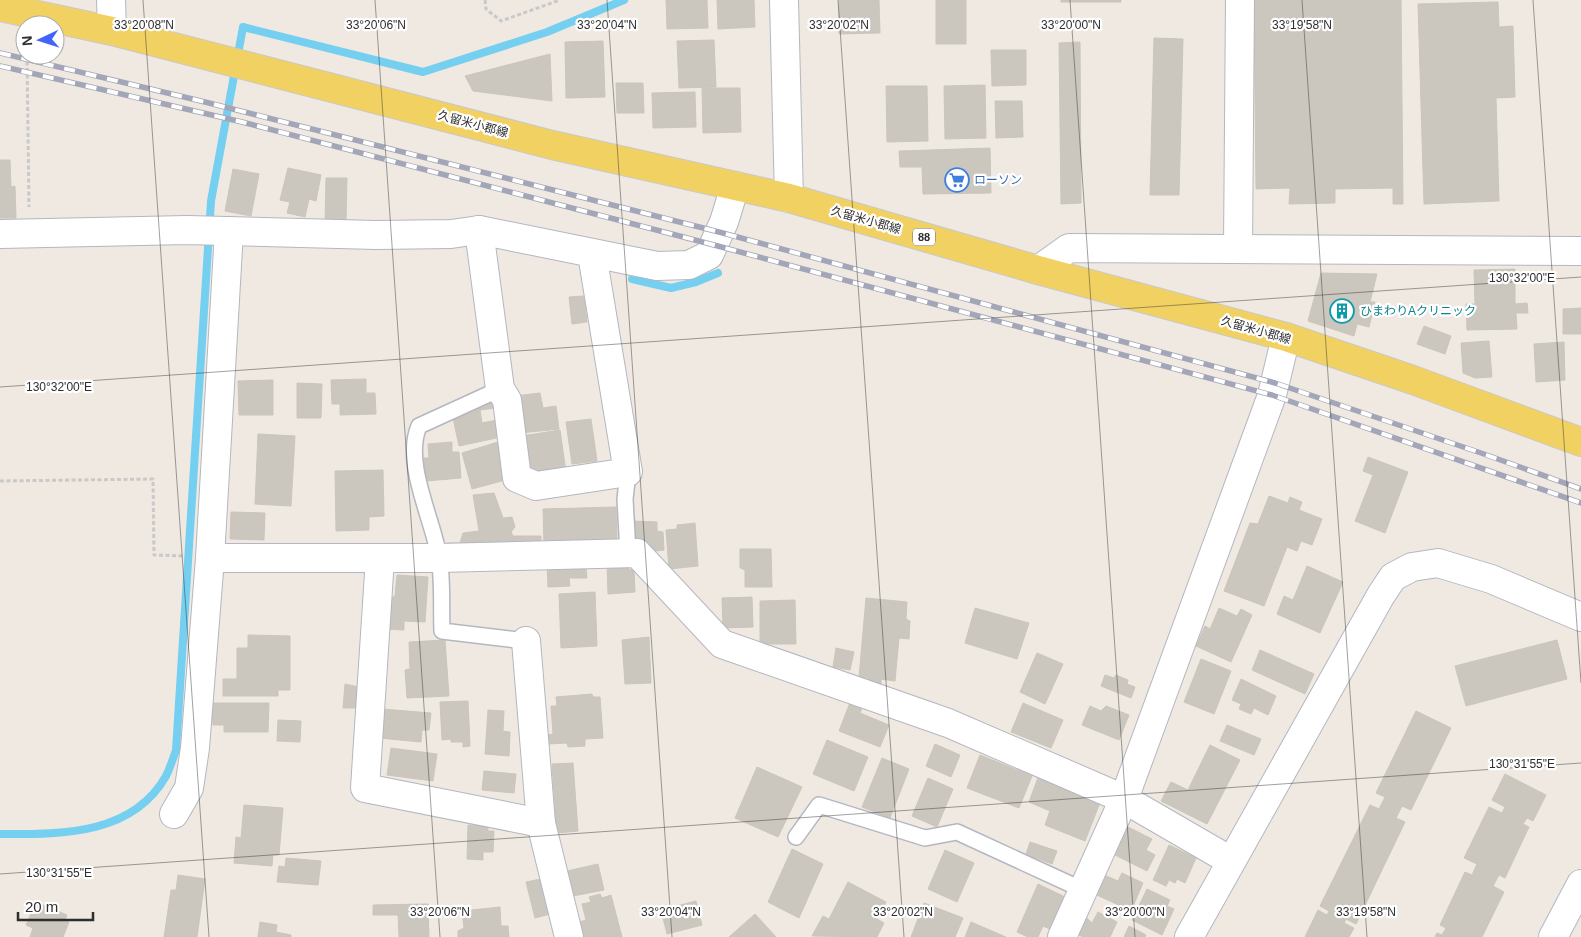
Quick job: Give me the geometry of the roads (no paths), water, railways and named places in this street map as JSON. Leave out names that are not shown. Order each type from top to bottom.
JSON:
[{"type":"main road","name":"88","points":[[0,7],[112,31]]},
{"type":"main road","name":"久留米小郡線","points":[[112,31],[552,145],[789,198],[1038,270],[1286,338],[1413,380],[1581,442]]},
{"type":"street","points":[[111,0],[112,31]]},
{"type":"street","points":[[784,0],[789,198]]},
{"type":"street","points":[[1238,248],[1240,0]]},
{"type":"street","points":[[0,234],[229,231],[376,235],[451,234],[479,230],[657,266],[689,265],[709,255],[724,222],[735,186]]},
{"type":"street","points":[[479,230],[500,389],[507,400],[517,478],[536,486],[628,472],[592,254]]},
{"type":"street","points":[[174,814],[189,788],[195,748],[210,558],[229,231]]},
{"type":"street","points":[[1038,270],[1069,248],[1581,251]]},
{"type":"street","points":[[1062,937],[1124,799],[1272,395],[1286,338]]},
{"type":"street","points":[[210,558],[439,558],[638,553],[722,644],[948,723],[1124,799],[1231,862]]},
{"type":"street","points":[[380,558],[365,788],[541,823]]},
{"type":"street","points":[[1189,937],[1381,595],[1393,578],[1412,567],[1438,564],[1491,579],[1581,617]]},
{"type":"street","points":[[526,641],[541,823],[569,937]]},
{"type":"street","points":[[1553,937],[1581,884]]},
{"type":"lane","points":[[500,389],[419,426],[414,438],[416,465],[439,558],[442,631],[526,641]]},
{"type":"lane","points":[[628,472],[625,499],[628,553]]},
{"type":"lane","points":[[796,837],[819,804],[925,838],[957,832],[1083,890]]},
{"type":"waterway","points":[[0,834],[70,831],[93,828],[114,821],[134,810],[152,796],[166,776],[176,750],[211,201],[243,27],[423,72],[547,32],[624,0]]},
{"type":"waterway","points":[[632,279],[671,288],[696,282],[718,273]]},
{"type":"railway","points":[[0,53],[205,102],[719,232],[1275,383],[1581,489]]},
{"type":"railway","points":[[0,66],[242,122],[714,245],[1272,395],[1581,503]]},
{"type":"place","name":"ローソン","points":[[957,180]]},
{"type":"place","name":"ひまわりAクリニック","points":[[1342,311]]}]
